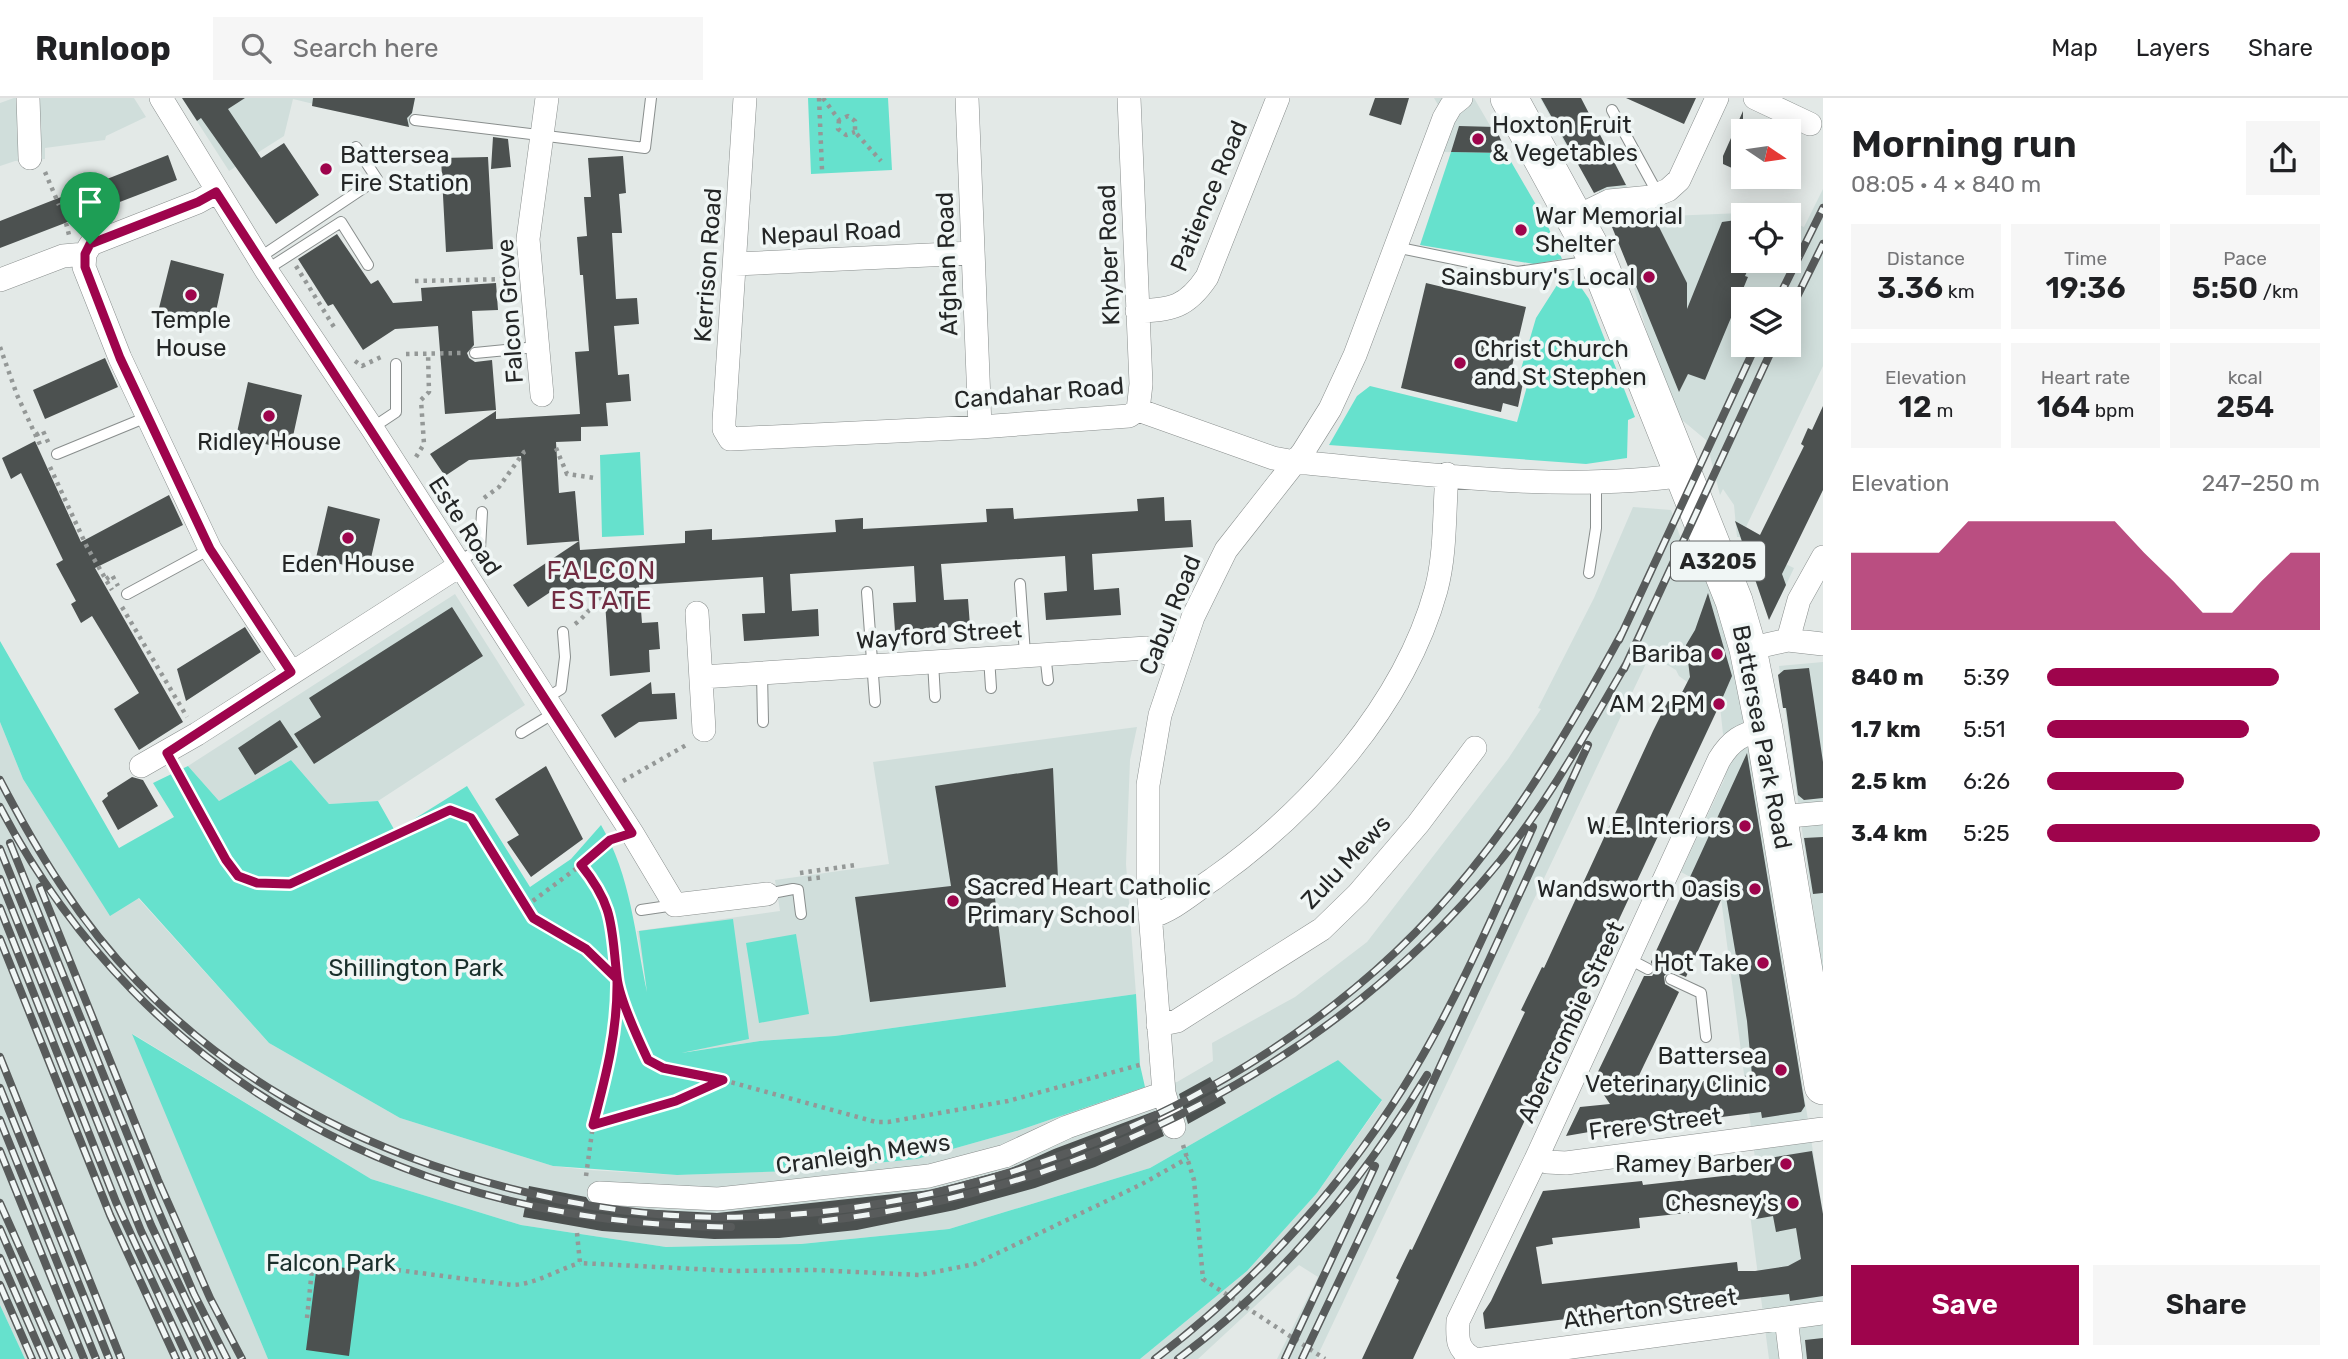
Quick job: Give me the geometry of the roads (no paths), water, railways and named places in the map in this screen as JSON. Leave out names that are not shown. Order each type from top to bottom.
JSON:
[{"type":"highway","name":"Battersea Park Road","points":[[1509,98],[1598,261],[1734,601],[1748,649],[1779,817],[1815,987],[1823,1086]]},
{"type":"street","points":[[29,98],[30,158]]},
{"type":"street","name":"Este Road","points":[[161,98],[216,192],[372,428],[676,905]]},
{"type":"street","name":"Falcon Grove","points":[[542,395],[528,239],[547,98]]},
{"type":"street","name":"Kerrison Road","points":[[727,436],[724,421],[745,98]]},
{"type":"street","name":"Afghan Road","points":[[967,98],[981,427]]},
{"type":"street","name":"Khyber Road","points":[[1129,98],[1141,384],[1138,410]]},
{"type":"street","name":"Patience Road","points":[[1138,311],[1175,307],[1196,294],[1207,277],[1278,98]]},
{"type":"street","name":"Cabul Road","points":[[1174,1127],[1164,1093],[1150,917],[1148,785],[1160,716],[1193,617],[1226,550],[1295,462],[1330,409],[1355,355],[1444,118],[1451,106],[1461,98]]},
{"type":"street","points":[[1576,217],[1609,201],[1668,190],[1679,180],[1717,98]]},
{"type":"street","points":[[1755,98],[1811,124]]},
{"type":"street","points":[[216,192],[198,202],[90,244],[85,254],[85,267],[120,358],[210,549],[291,672]]},
{"type":"street","name":"Nepaul Road","points":[[735,264],[972,253]]},
{"type":"street","points":[[0,280],[63,256],[85,254]]},
{"type":"street","name":"Candahar Road","points":[[727,436],[739,440],[981,427],[1129,416],[1138,410],[1273,458],[1295,462],[1597,482],[1684,475]]},
{"type":"street","points":[[1150,917],[1172,908],[1279,825],[1328,779],[1390,693],[1418,638],[1435,593],[1440,572],[1447,474]]},
{"type":"street","points":[[1788,640],[1799,600],[1823,557]]},
{"type":"street","points":[[141,766],[167,753],[458,564]]},
{"type":"street","points":[[697,613],[704,730]]},
{"type":"street","points":[[1748,649],[1788,640],[1823,644]]},
{"type":"street","name":"Wayford Street","points":[[702,677],[1147,648],[1179,656]]},
{"type":"street","name":"Abercrombie Street","points":[[1472,1358],[1457,1340],[1458,1321],[1537,1157],[1638,964],[1719,760],[1729,744],[1742,734],[1764,729]]},
{"type":"street","name":"Zulu Mews","points":[[1158,1025],[1177,1021],[1322,929],[1358,894],[1409,834],[1475,748]]},
{"type":"street","points":[[1779,817],[1823,813]]},
{"type":"street","points":[[676,905],[767,894]]},
{"type":"street","name":"Cranleigh Mews","points":[[592,1188],[718,1199],[929,1176],[1005,1156],[1067,1127],[1164,1093]]},
{"type":"street","name":"Frere Street","points":[[1537,1157],[1547,1162],[1566,1163],[1823,1129]]},
{"type":"street","name":"Atherton Street","points":[[1472,1358],[1823,1313]]},
{"type":"street","points":[[1786,1318],[1791,1359]]},
{"type":"lane","points":[[415,120],[645,148],[651,98]]},
{"type":"lane","points":[[1612,110],[1658,194]]},
{"type":"lane","points":[[262,264],[377,179],[356,147]]},
{"type":"lane","points":[[262,264],[289,254],[341,222],[368,265]]},
{"type":"lane","points":[[1395,247],[1517,272],[1598,261]]},
{"type":"lane","points":[[475,353],[537,347]]},
{"type":"lane","points":[[372,428],[396,412],[397,359]]},
{"type":"lane","points":[[57,454],[147,417]]},
{"type":"lane","points":[[1589,573],[1596,528],[1597,482]]},
{"type":"lane","points":[[458,564],[480,549],[482,512]]},
{"type":"lane","points":[[127,594],[210,549]]},
{"type":"lane","points":[[1020,584],[1035,654],[1048,680]]},
{"type":"lane","points":[[867,592],[875,702]]},
{"type":"lane","points":[[521,733],[550,706],[561,689],[565,657],[563,632]]},
{"type":"lane","points":[[989,657],[991,688]]},
{"type":"lane","points":[[933,662],[935,696]]},
{"type":"lane","points":[[762,673],[763,722]]},
{"type":"lane","points":[[767,894],[798,890],[801,914]]},
{"type":"lane","points":[[641,910],[676,905]]},
{"type":"lane","points":[[1671,979],[1701,993],[1706,1037]]},
{"type":"railway","points":[[1784,287],[1823,208]]},
{"type":"railway","points":[[1801,289],[1823,244]]},
{"type":"railway","points":[[1619,640],[1750,357]]},
{"type":"railway","points":[[1624,669],[1768,357]]},
{"type":"railway","points":[[0,780],[61,886],[97,935],[137,981],[206,1044],[244,1072],[325,1120],[412,1158],[456,1173],[527,1193],[600,1207],[710,1217],[829,1211],[910,1198],[991,1178],[1070,1152],[1146,1120],[1220,1081],[1290,1037],[1355,988],[1398,950],[1473,868],[1537,779],[1622,633]]},
{"type":"railway","points":[[822,1221],[919,1205],[1014,1181],[1107,1148],[1196,1107],[1281,1057],[1360,1000],[1434,934],[1500,861],[1552,788],[1628,661]]},
{"type":"railway","points":[[1302,1359],[1588,745]]},
{"type":"railway","points":[[0,807],[61,905],[132,990],[214,1062],[304,1121],[402,1167],[506,1200],[616,1220],[731,1227]]},
{"type":"railway","points":[[1155,1359],[1266,1262],[1362,1149],[1416,1067],[1448,1009],[1533,827]]},
{"type":"railway","points":[[10,843],[155,1203],[194,1294],[227,1359]]},
{"type":"railway","points":[[0,849],[151,1225],[214,1359]]},
{"type":"railway","points":[[0,879],[141,1231],[202,1359]]},
{"type":"railway","points":[[40,887],[158,1180],[210,1298],[242,1359]]},
{"type":"railway","points":[[0,908],[116,1202],[188,1359]]},
{"type":"railway","points":[[0,939],[110,1215],[176,1359]]},
{"type":"railway","points":[[0,1057],[121,1359]]},
{"type":"railway","points":[[1178,1359],[1251,1298],[1316,1229],[1375,1154],[1427,1075]]},
{"type":"railway","points":[[0,1088],[109,1359]]},
{"type":"railway","points":[[0,1120],[96,1359]]},
{"type":"railway","points":[[0,1151],[84,1359]]},
{"type":"railway","points":[[1285,1359],[1375,1166]]},
{"type":"railway","points":[[0,1203],[69,1359]]},
{"type":"railway","points":[[0,1229],[56,1359]]},
{"type":"railway","points":[[0,1258],[44,1359]]},
{"type":"railway","points":[[0,1285],[32,1359]]},
{"type":"place","name":"Hoxton Fruit & Vegetables","points":[[1478,139]]},
{"type":"place","name":"Battersea Fire Station","points":[[326,169]]},
{"type":"place","name":"War Memorial Shelter","points":[[1521,230]]},
{"type":"place","name":"Sainsbury's Local","points":[[1649,277]]},
{"type":"place","name":"Temple House","points":[[191,295]]},
{"type":"place","name":"Christ Church and St Stephen","points":[[1460,363]]},
{"type":"place","name":"Ridley House","points":[[269,416]]},
{"type":"place","name":"Eden House","points":[[348,538]]},
{"type":"place","name":"Bariba","points":[[1717,654]]},
{"type":"place","name":"AM 2 PM","points":[[1719,704]]},
{"type":"place","name":"W.E. Interiors","points":[[1745,826]]},
{"type":"place","name":"Wandsworth Oasis","points":[[1755,889]]},
{"type":"place","name":"Sacred Heart Catholic Primary School","points":[[953,901]]},
{"type":"place","name":"Hot Take","points":[[1763,963]]},
{"type":"place","name":"Battersea Veterinary Clinic","points":[[1781,1070]]},
{"type":"place","name":"Ramey Barber","points":[[1786,1164]]},
{"type":"place","name":"Chesney's","points":[[1793,1203]]},
{"type":"district","name":"FALCON ESTATE","points":[[602,585]]},
{"type":"park label","name":"Shillington Park","points":[[416,968]]},
{"type":"park label","name":"Falcon Park","points":[[331,1263]]}]
